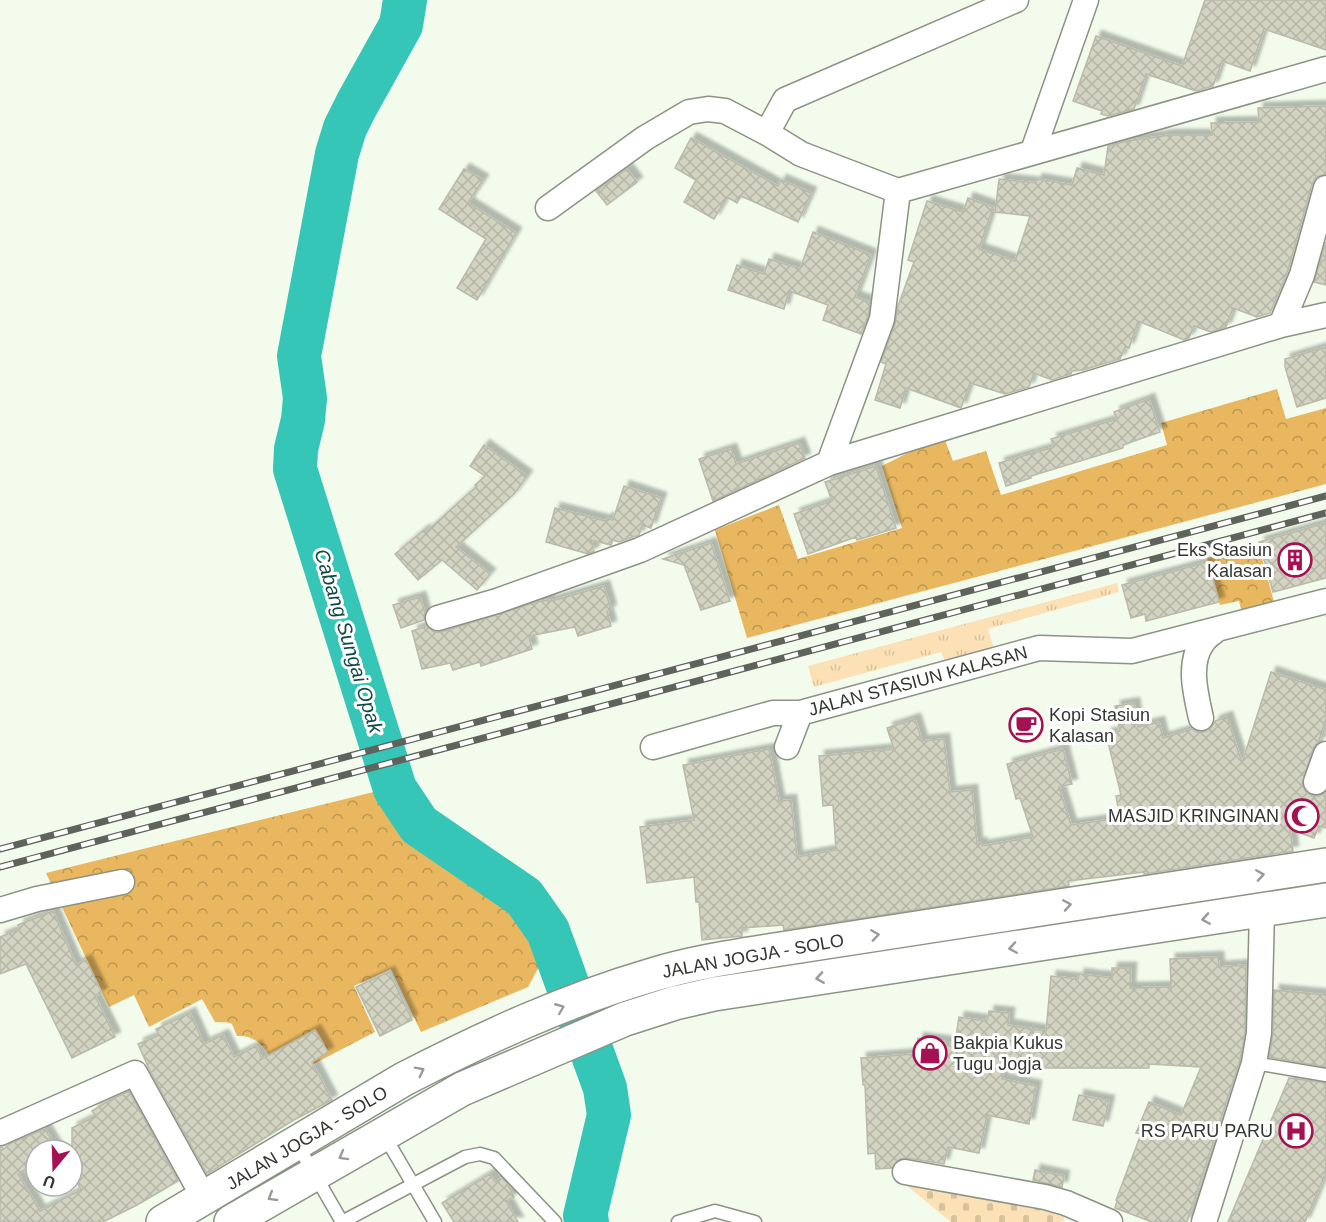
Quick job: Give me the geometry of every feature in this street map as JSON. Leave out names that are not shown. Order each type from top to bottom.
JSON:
[{"type":"highway","name":"JALAN JOGJA - SOLO","points":[[164,1222],[404,1079],[508,1029],[654,974],[704,962],[1326,865]]},
{"type":"highway","name":"JALAN JOGJA - SOLO","points":[[231,1222],[435,1102],[525,1060],[625,1019],[675,1003],[714,994],[1326,900]]},
{"type":"street","points":[[767,133],[785,100],[1016,0]]},
{"type":"street","points":[[1032,151],[1086,0]]},
{"type":"street","points":[[548,208],[645,138],[689,112],[708,109],[725,111],[801,154],[898,191],[1326,69]]},
{"type":"street","points":[[1281,326],[1302,275],[1326,188]]},
{"type":"street","points":[[829,463],[882,319],[898,191]]},
{"type":"street","points":[[438,618],[497,601],[640,550],[829,463],[1281,326],[1326,315]]},
{"type":"street","name":"JALAN STASIUN KALASAN","points":[[653,747],[773,713],[800,713],[1039,648],[1132,651],[1326,602]]},
{"type":"street","points":[[1201,718],[1194,684],[1195,660],[1202,642],[1218,629]]},
{"type":"street","points":[[787,747],[800,713]]},
{"type":"street","points":[[1316,782],[1326,754]]},
{"type":"street","points":[[0,910],[37,899],[122,882]]},
{"type":"street","points":[[1204,1222],[1254,1063],[1258,1034],[1262,910]]},
{"type":"street","points":[[0,1134],[135,1073],[204,1198]]},
{"type":"street","points":[[905,1172],[1045,1197],[1066,1203],[1110,1222]]},
{"type":"lane","points":[[1254,1063],[1326,1075]]},
{"type":"lane","points":[[384,1133],[435,1222]]},
{"type":"lane","points":[[297,1143],[342,1222],[465,1157],[480,1154],[494,1158],[555,1222]]},
{"type":"lane","points":[[678,1222],[715,1211],[755,1222]]},
{"type":"green space","points":[[1277,389],[1286,419],[1326,408],[1326,484],[747,638],[715,530],[779,505],[798,559],[902,528],[882,466],[943,435],[953,461],[986,451],[1001,495],[1167,445],[1161,423]]},
{"type":"green space","points":[[1258,544],[1276,609],[1243,617],[1239,601],[1220,605],[1207,558]]},
{"type":"green space","points":[[1117,583],[1119,592],[988,629],[995,653],[947,667],[941,652],[814,687],[808,666]]},
{"type":"green space","points":[[398,786],[408,788],[417,795],[434,826],[486,875],[526,925],[531,924],[539,932],[548,950],[528,987],[421,1032],[391,969],[354,986],[375,1032],[283,1080],[266,1050],[260,1044],[254,1039],[237,1036],[232,1024],[215,1022],[202,999],[149,1027],[134,995],[109,1007],[46,873]]},
{"type":"green space","points":[[917,1181],[1066,1210],[1063,1222],[951,1222],[906,1185]]},
{"type":"building","points":[[1205,0],[1326,0],[1326,50],[1264,29],[1250,71],[1222,61],[1213,86],[1196,91],[1146,74],[1134,109],[1108,116],[1101,114],[1102,111],[1073,101],[1096,36],[1182,66]]},
{"type":"building","points":[[1326,106],[1326,174],[1316,177],[1312,184],[1288,270],[1270,313],[1257,317],[1233,308],[1226,327],[1211,332],[1194,326],[1189,338],[1184,340],[1138,321],[1129,348],[1125,347],[1120,359],[1072,371],[1071,374],[1052,380],[1034,373],[1029,387],[1005,394],[970,383],[961,408],[906,388],[900,408],[875,400],[886,364],[881,362],[914,262],[908,260],[927,201],[963,212],[968,198],[993,207],[979,249],[1015,261],[1030,216],[995,212],[999,179],[1036,183],[1037,179],[1072,185],[1077,168],[1104,175],[1108,146],[1170,135],[1212,135],[1211,123],[1259,122],[1258,108]]},
{"type":"building","points":[[691,138],[778,186],[781,180],[811,193],[798,222],[741,196],[737,203],[727,197],[714,219],[684,202],[696,180],[675,168]]},
{"type":"building","points":[[464,169],[483,180],[468,203],[516,233],[477,300],[457,288],[486,239],[439,209]]},
{"type":"building","points":[[627,169],[637,182],[607,205],[596,191]]},
{"type":"building","points":[[813,232],[871,255],[855,297],[870,302],[868,316],[861,334],[823,320],[828,305],[789,291],[784,309],[728,290],[737,265],[764,274],[769,259],[800,269]]},
{"type":"building","points":[[1326,242],[1326,285],[1314,282]]},
{"type":"building","points":[[1326,347],[1326,398],[1297,407],[1285,367],[1285,359]]},
{"type":"building","points":[[1149,399],[1160,432],[1123,445],[1123,448],[1006,486],[999,463],[1054,447],[1051,439],[1117,419],[1114,412]]},
{"type":"building","points":[[799,443],[805,458],[713,501],[699,459],[731,449],[736,464]]},
{"type":"building","points":[[484,445],[527,476],[514,494],[456,547],[490,574],[477,590],[442,560],[418,580],[395,554],[424,530],[426,532],[477,486],[475,485],[485,476],[470,466]]},
{"type":"building","points":[[876,466],[896,528],[857,540],[856,537],[808,554],[794,514],[832,501],[825,482]]},
{"type":"building","points":[[624,486],[661,498],[651,528],[642,525],[639,535],[619,542],[613,540],[611,545],[591,540],[594,551],[588,554],[546,542],[555,508],[606,521],[607,518],[613,520]]},
{"type":"building","name":"Eks Stasiun Kalasan","points":[[1326,523],[1326,578],[1273,592],[1259,542]]},
{"type":"building","points":[[711,543],[730,601],[701,610],[684,565],[663,559]]},
{"type":"building","points":[[1208,562],[1219,602],[1146,621],[1145,614],[1131,618],[1122,585]]},
{"type":"building","points":[[604,586],[611,610],[607,611],[611,626],[578,636],[575,627],[529,636],[532,649],[481,666],[480,662],[453,670],[450,663],[422,669],[412,631],[427,626],[434,632],[442,632],[536,602],[549,600],[548,602]]},
{"type":"building","points":[[420,597],[425,613],[424,620],[401,628],[393,605]]},
{"type":"building","points":[[1271,672],[1326,690],[1326,719],[1319,740],[1322,740],[1313,749],[1302,784],[1306,792],[1312,796],[1319,796],[1326,792],[1326,828],[1319,826],[1314,838],[1290,829],[1293,851],[1144,874],[1144,872],[1068,881],[1069,886],[784,930],[783,925],[742,928],[742,936],[702,940],[699,902],[696,902],[694,877],[647,883],[640,827],[694,820],[683,765],[769,749],[779,801],[791,800],[797,857],[836,850],[833,805],[823,806],[819,756],[894,749],[887,728],[915,719],[922,741],[944,739],[950,792],[972,790],[977,844],[981,843],[982,846],[1033,837],[1020,798],[1016,799],[1007,764],[1063,749],[1072,784],[1059,787],[1071,825],[1120,818],[1116,796],[1121,795],[1106,734],[1120,731],[1115,706],[1134,703],[1138,727],[1159,722],[1163,738],[1192,729],[1205,732],[1215,721],[1227,717],[1242,763]]},
{"type":"building","points":[[53,911],[76,965],[86,960],[102,993],[95,996],[115,1037],[72,1058],[26,964],[0,974],[0,937],[20,929],[18,925]]},
{"type":"building","points":[[1218,957],[1219,967],[1246,965],[1245,1032],[1240,1060],[1187,1222],[1152,1222],[1115,1208],[1141,1134],[1136,1133],[1149,1102],[1181,1115],[1201,1067],[1149,1064],[1149,1068],[1003,1068],[1002,1079],[1036,1086],[1029,1124],[987,1115],[979,1153],[948,1147],[944,1164],[907,1158],[900,1159],[892,1168],[876,1169],[875,1153],[868,1154],[865,1085],[863,1085],[861,1058],[916,1054],[918,1038],[955,1043],[959,1017],[987,1021],[989,1011],[1009,1013],[1008,1025],[1046,1031],[1051,976],[1078,979],[1079,974],[1112,978],[1112,968],[1131,968],[1130,988],[1171,987],[1170,959]]},
{"type":"building","points":[[389,972],[412,1020],[380,1036],[356,987]]},
{"type":"building","points":[[1274,990],[1326,995],[1326,1067],[1269,1057],[1273,1033]]},
{"type":"building","points":[[190,1013],[204,1044],[223,1035],[234,1057],[256,1046],[262,1059],[315,1030],[328,1052],[312,1062],[332,1100],[292,1121],[207,1174],[149,1069],[138,1044],[159,1035],[156,1029]]},
{"type":"building","name":"RS PARU PARU","points":[[1289,1078],[1326,1083],[1326,1172],[1305,1222],[1228,1222]]},
{"type":"building","points":[[129,1091],[178,1181],[103,1222],[0,1222],[0,1147],[4,1149],[11,1143],[45,1129],[51,1138],[24,1138],[24,1170],[18,1174],[24,1184],[24,1198],[32,1198],[40,1211],[65,1198],[84,1198],[84,1138],[72,1138],[72,1128],[96,1116],[92,1111]]},
{"type":"building","points":[[1079,1095],[1109,1101],[1103,1126],[1073,1120]]},
{"type":"building","points":[[1035,1170],[1064,1176],[1062,1187],[1033,1180]]},
{"type":"building","points":[[490,1174],[495,1182],[502,1178],[507,1183],[514,1197],[506,1201],[518,1222],[454,1222],[442,1203]]},
{"type":"waterway","name":"Cabang Sungai Opak","points":[[405,0],[401,25],[345,128],[337,154],[299,356],[305,398],[295,469],[395,789],[419,825],[524,897],[548,931],[605,1088],[609,1115],[585,1216],[587,1222]]},
{"type":"railway","points":[[0,849],[1326,496]]},
{"type":"railway","points":[[0,867],[1326,513]]},
{"type":"place","name":"Eks Stasiun Kalasan","points":[[1295,560]]},
{"type":"place","name":"Kopi Stasiun Kalasan","points":[[1026,725]]},
{"type":"place","name":"MASJID KRINGINAN","points":[[1302,816]]},
{"type":"place","name":"Bakpia Kukus Tugu Jogja","points":[[930,1053]]},
{"type":"place","name":"RS PARU PARU","points":[[1296,1131]]}]
